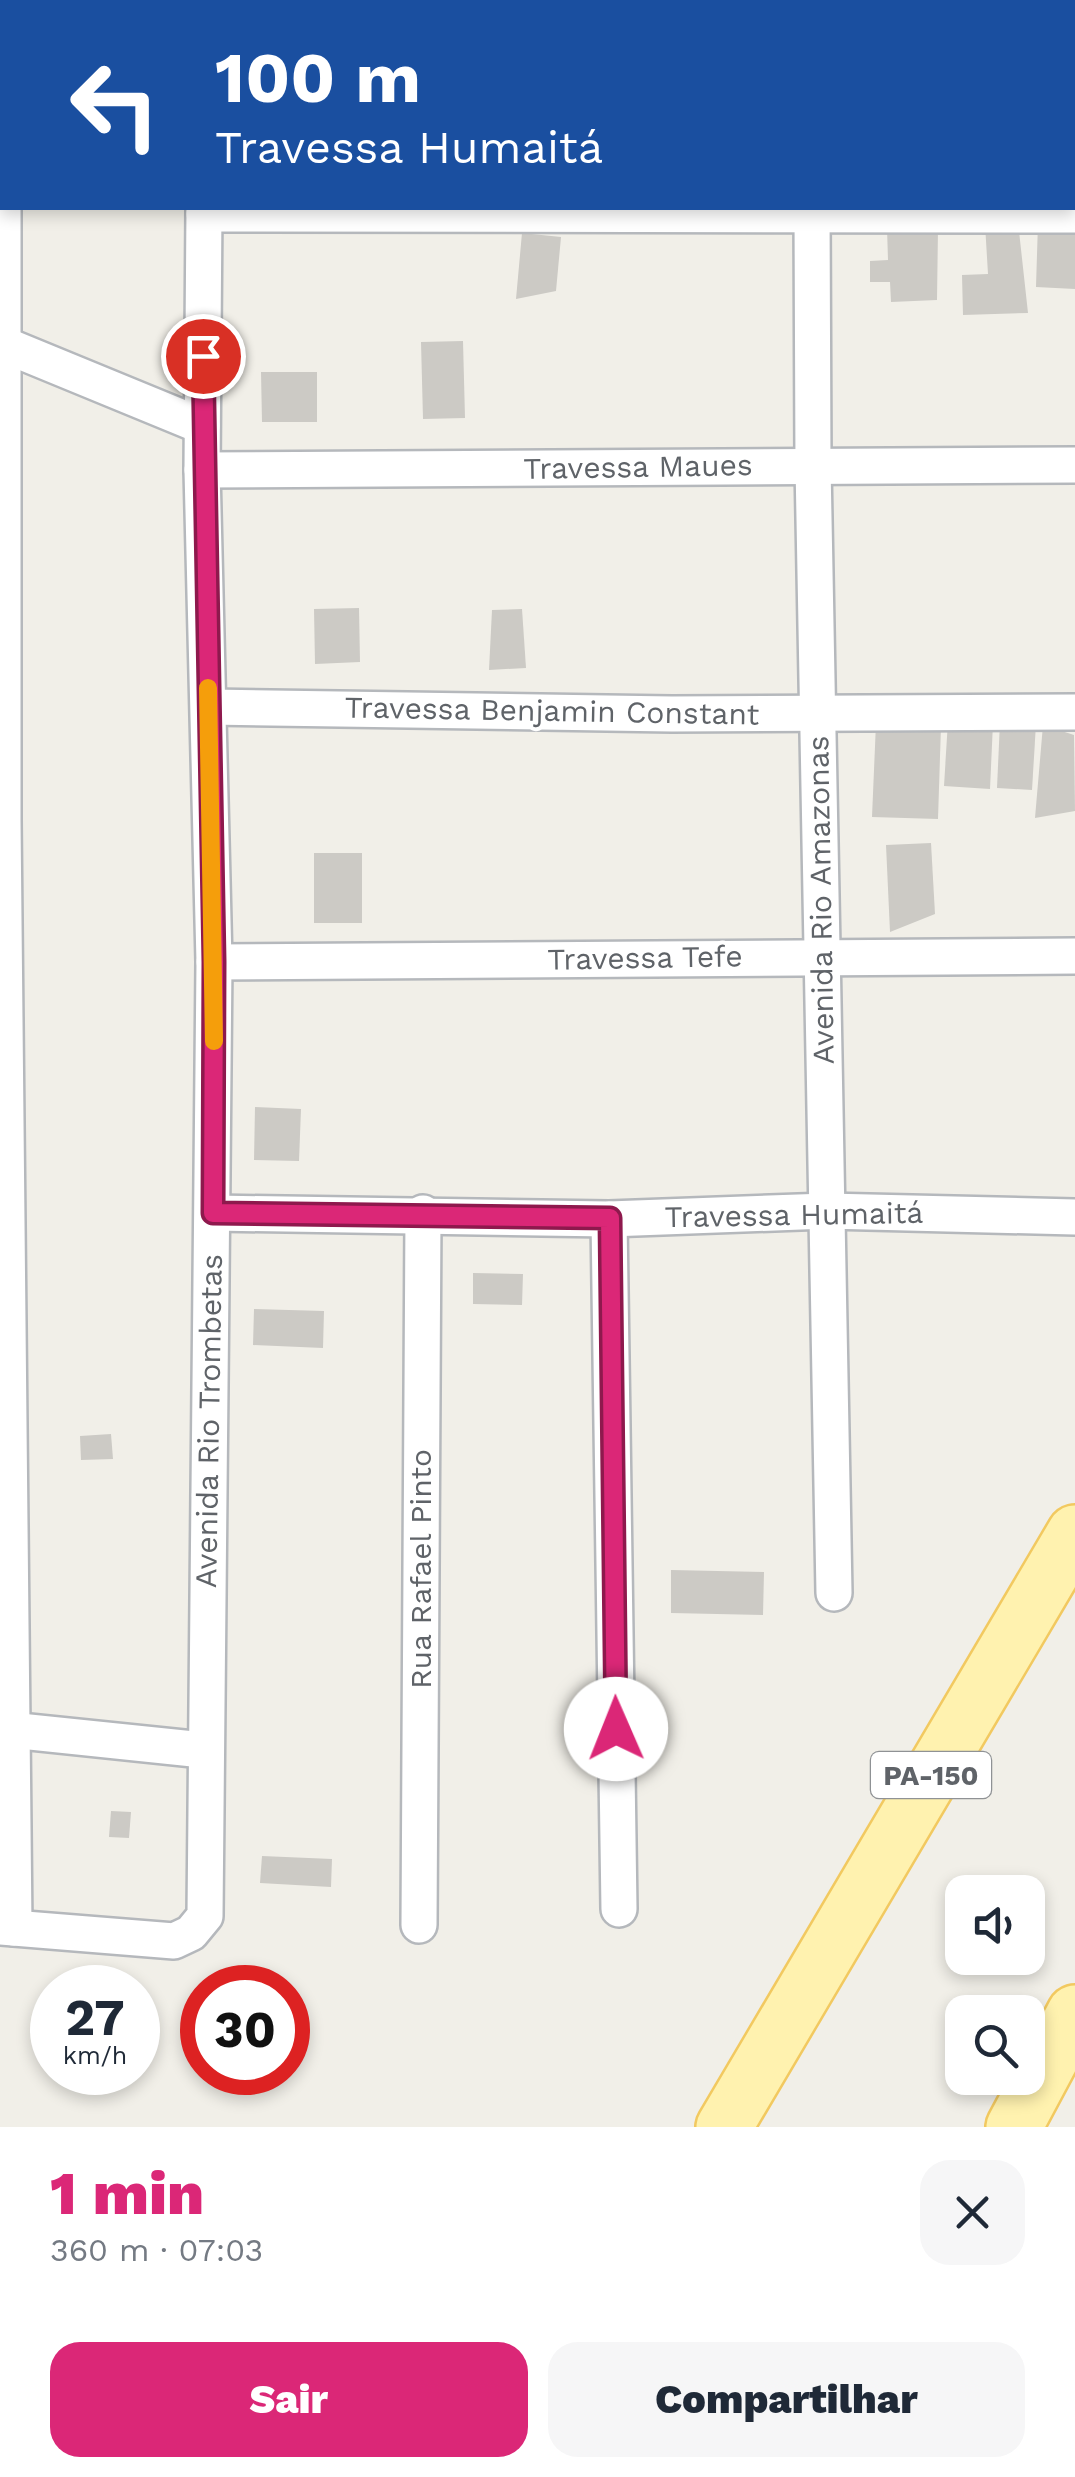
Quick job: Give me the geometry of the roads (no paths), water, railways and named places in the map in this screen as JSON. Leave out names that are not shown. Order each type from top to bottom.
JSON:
[{"type":"main road","name":"PA-150","points":[[724,2127],[1075,1534]]},
{"type":"main road","points":[[1014,2127],[1075,2013]]},
{"type":"street","points":[[3,210],[7,1928]]},
{"type":"street","points":[[204,211],[1075,214]]},
{"type":"street","name":"Avenida Rio Trombetas","points":[[7,1928],[174,1941],[191,1933],[205,1916],[214,962],[202,470],[204,211]]},
{"type":"street","name":"Avenida Rio Amazonas","points":[[812,211],[813,465],[834,1593]]},
{"type":"street","points":[[3,344],[202,426]]},
{"type":"street","name":"Travessa Maues","points":[[202,470],[1075,465]]},
{"type":"street","name":"Travessa Benjamin Constant","points":[[209,707],[1075,712]]},
{"type":"street","name":"Travessa Tefe","points":[[214,962],[1075,956]]},
{"type":"street","name":"Travessa Humaitá","points":[[213,1213],[610,1218],[827,1211],[1075,1216]]},
{"type":"street","name":"Rua Rafael Pinto","points":[[419,1925],[423,1213]]},
{"type":"street","points":[[610,1218],[619,1909]]},
{"type":"street","points":[[6,1730],[204,1750]]}]
